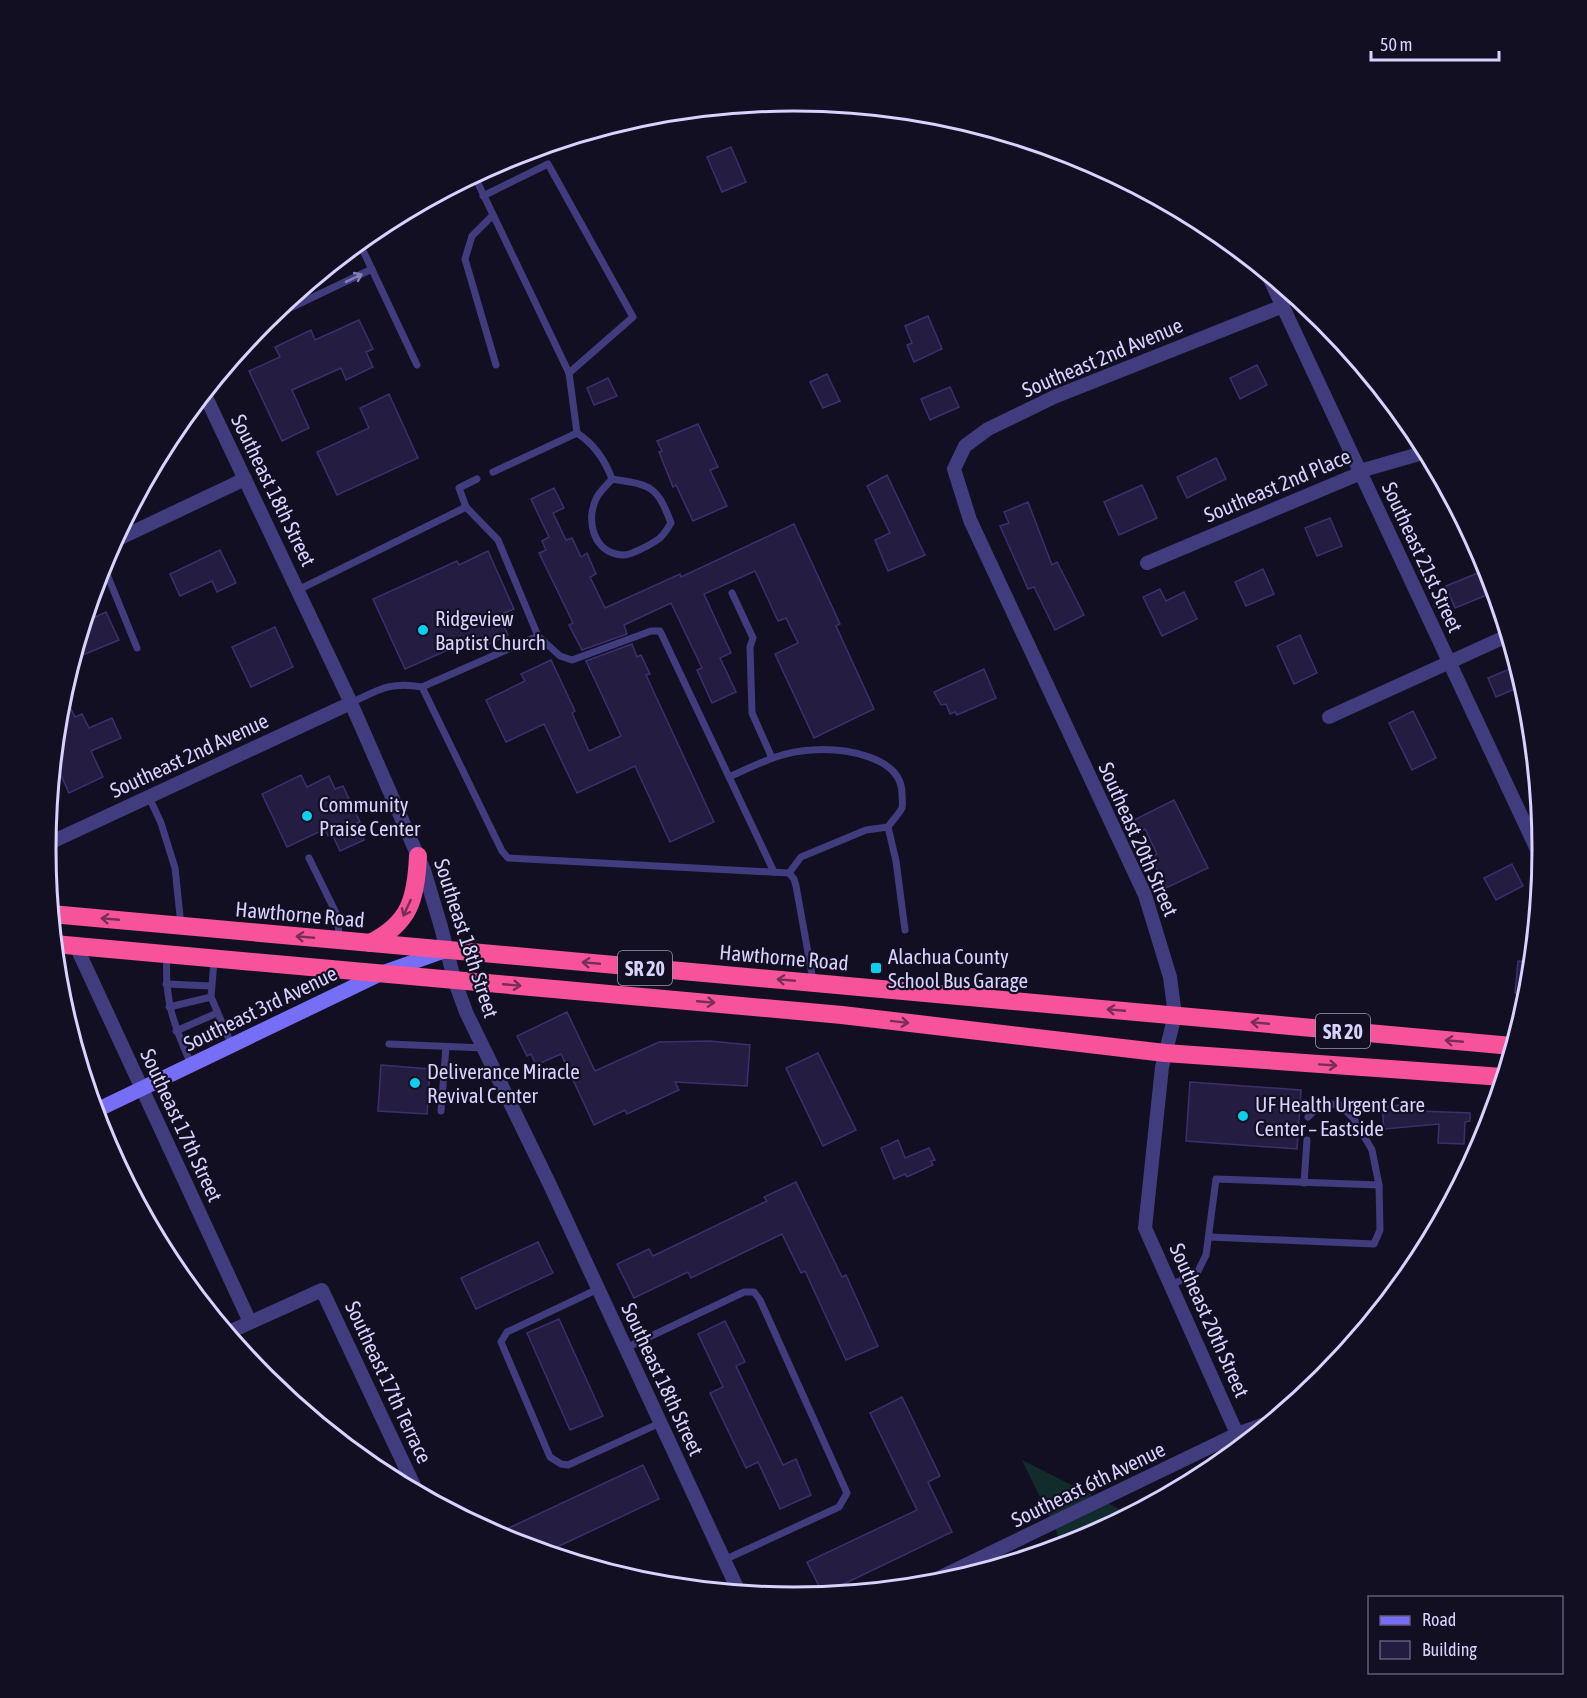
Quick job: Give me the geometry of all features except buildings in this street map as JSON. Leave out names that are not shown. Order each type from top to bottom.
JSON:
[{"type":"highway","points":[[369,943],[396,927],[402,918],[413,894],[418,856]]},
{"type":"highway","name":"Hawthorne Road","points":[[59,915],[1504,1045]]},
{"type":"highway","name":"SR 20","points":[[62,945],[842,1015],[1165,1053],[1495,1076]]},
{"type":"street","name":"Southeast 21st Street","points":[[1275,290],[1532,838]]},
{"type":"street","name":"Southeast 2nd Avenue","points":[[955,468],[965,446],[998,425],[1054,397],[1283,306]]},
{"type":"street","name":"Southeast 18th Street","points":[[208,401],[351,703],[418,856],[429,884],[454,979],[466,1012],[735,1584]]},
{"type":"street","name":"Southeast 2nd Place","points":[[1147,563],[1356,475],[1360,471],[1417,455]]},
{"type":"street","name":"Southeast 20th Street","points":[[955,468],[970,520],[1145,895],[1170,977],[1175,1015],[1165,1053],[1145,1228],[1239,1437]]},
{"type":"street","points":[[127,535],[245,479]]},
{"type":"street","points":[[1329,717],[1500,639]]},
{"type":"street","name":"Southeast 2nd Avenue","points":[[56,840],[351,703]]},
{"type":"street","name":"Southeast 17th Street","points":[[76,946],[250,1322]]},
{"type":"street","name":"Southeast 3rd Avenue","points":[[103,1107],[382,974],[446,950]]},
{"type":"street","name":"Southeast 17th Terrace","points":[[250,1322],[322,1290],[412,1480]]},
{"type":"street","points":[[234,1330],[250,1322]]},
{"type":"street","name":"Southeast 6th Avenue","points":[[963,1567],[1230,1444]]},
{"type":"lane","points":[[483,196],[548,164],[633,317],[569,373]]},
{"type":"lane","points":[[477,182],[569,373],[577,433],[586,439],[606,462],[612,478]]},
{"type":"lane","points":[[493,214],[472,236],[465,260],[496,365]]},
{"type":"lane","points":[[363,250],[417,365]]},
{"type":"lane","points":[[294,306],[372,269]]},
{"type":"lane","points":[[493,472],[577,433]]},
{"type":"lane","points":[[612,478],[644,484],[656,492],[671,523],[661,537],[623,556],[605,550],[593,536],[592,515],[597,497],[612,478]]},
{"type":"lane","points":[[477,479],[459,488],[466,507],[498,540],[538,636],[560,656],[572,660],[651,631],[660,631],[774,872]]},
{"type":"lane","points":[[298,590],[466,507]]},
{"type":"lane","points":[[108,577],[137,648]]},
{"type":"lane","points":[[732,593],[753,638],[750,647],[752,713],[772,758]]},
{"type":"lane","points":[[351,703],[387,686],[404,684],[422,687],[538,636]]},
{"type":"lane","points":[[422,687],[502,851],[508,858],[789,873],[796,886],[813,983]]},
{"type":"lane","points":[[729,777],[772,758],[811,750],[841,750],[859,753],[880,762],[895,772],[902,788],[902,807],[888,827],[866,830],[801,857],[789,873]]},
{"type":"lane","points":[[148,797],[161,823],[175,868],[181,926]]},
{"type":"lane","points":[[888,827],[896,861],[905,930]]},
{"type":"lane","points":[[309,858],[338,917],[339,940]]},
{"type":"lane","points":[[168,954],[166,984],[169,1007],[176,1032],[191,1065]]},
{"type":"lane","points":[[214,958],[211,997],[232,1046]]},
{"type":"lane","points":[[166,984],[211,986]]},
{"type":"lane","points":[[169,1007],[211,997]]},
{"type":"lane","points":[[176,1032],[217,1013]]},
{"type":"lane","points":[[389,1044],[484,1048]]},
{"type":"lane","points":[[441,1111],[446,1047]]},
{"type":"lane","points":[[1209,1237],[1374,1244],[1380,1230],[1378,1185],[1372,1150],[1354,1119],[1339,1104],[1320,1105],[1308,1116]]},
{"type":"lane","points":[[1304,1183],[1307,1140]]},
{"type":"lane","points":[[1172,1285],[1198,1271],[1206,1255],[1216,1179],[1378,1185]]},
{"type":"lane","points":[[598,1289],[507,1332],[501,1342],[550,1457],[561,1464],[568,1465],[660,1423]]},
{"type":"lane","points":[[626,1348],[744,1292],[754,1292],[760,1300],[847,1493],[839,1507],[724,1560]]},
{"type":"green space","points":[[1022,1460],[1121,1510],[1058,1538]]},
{"type":"place","name":"Ridgeview Baptist Church","points":[[423,630]]},
{"type":"place","name":"Community Praise Center","points":[[307,816]]},
{"type":"place","name":"Alachua County School Bus Garage","points":[[876,968]]},
{"type":"place","name":"Deliverance Miracle Revival Center","points":[[415,1083]]},
{"type":"place","name":"UF Health Urgent Care Center – Eastside","points":[[1243,1116]]}]
